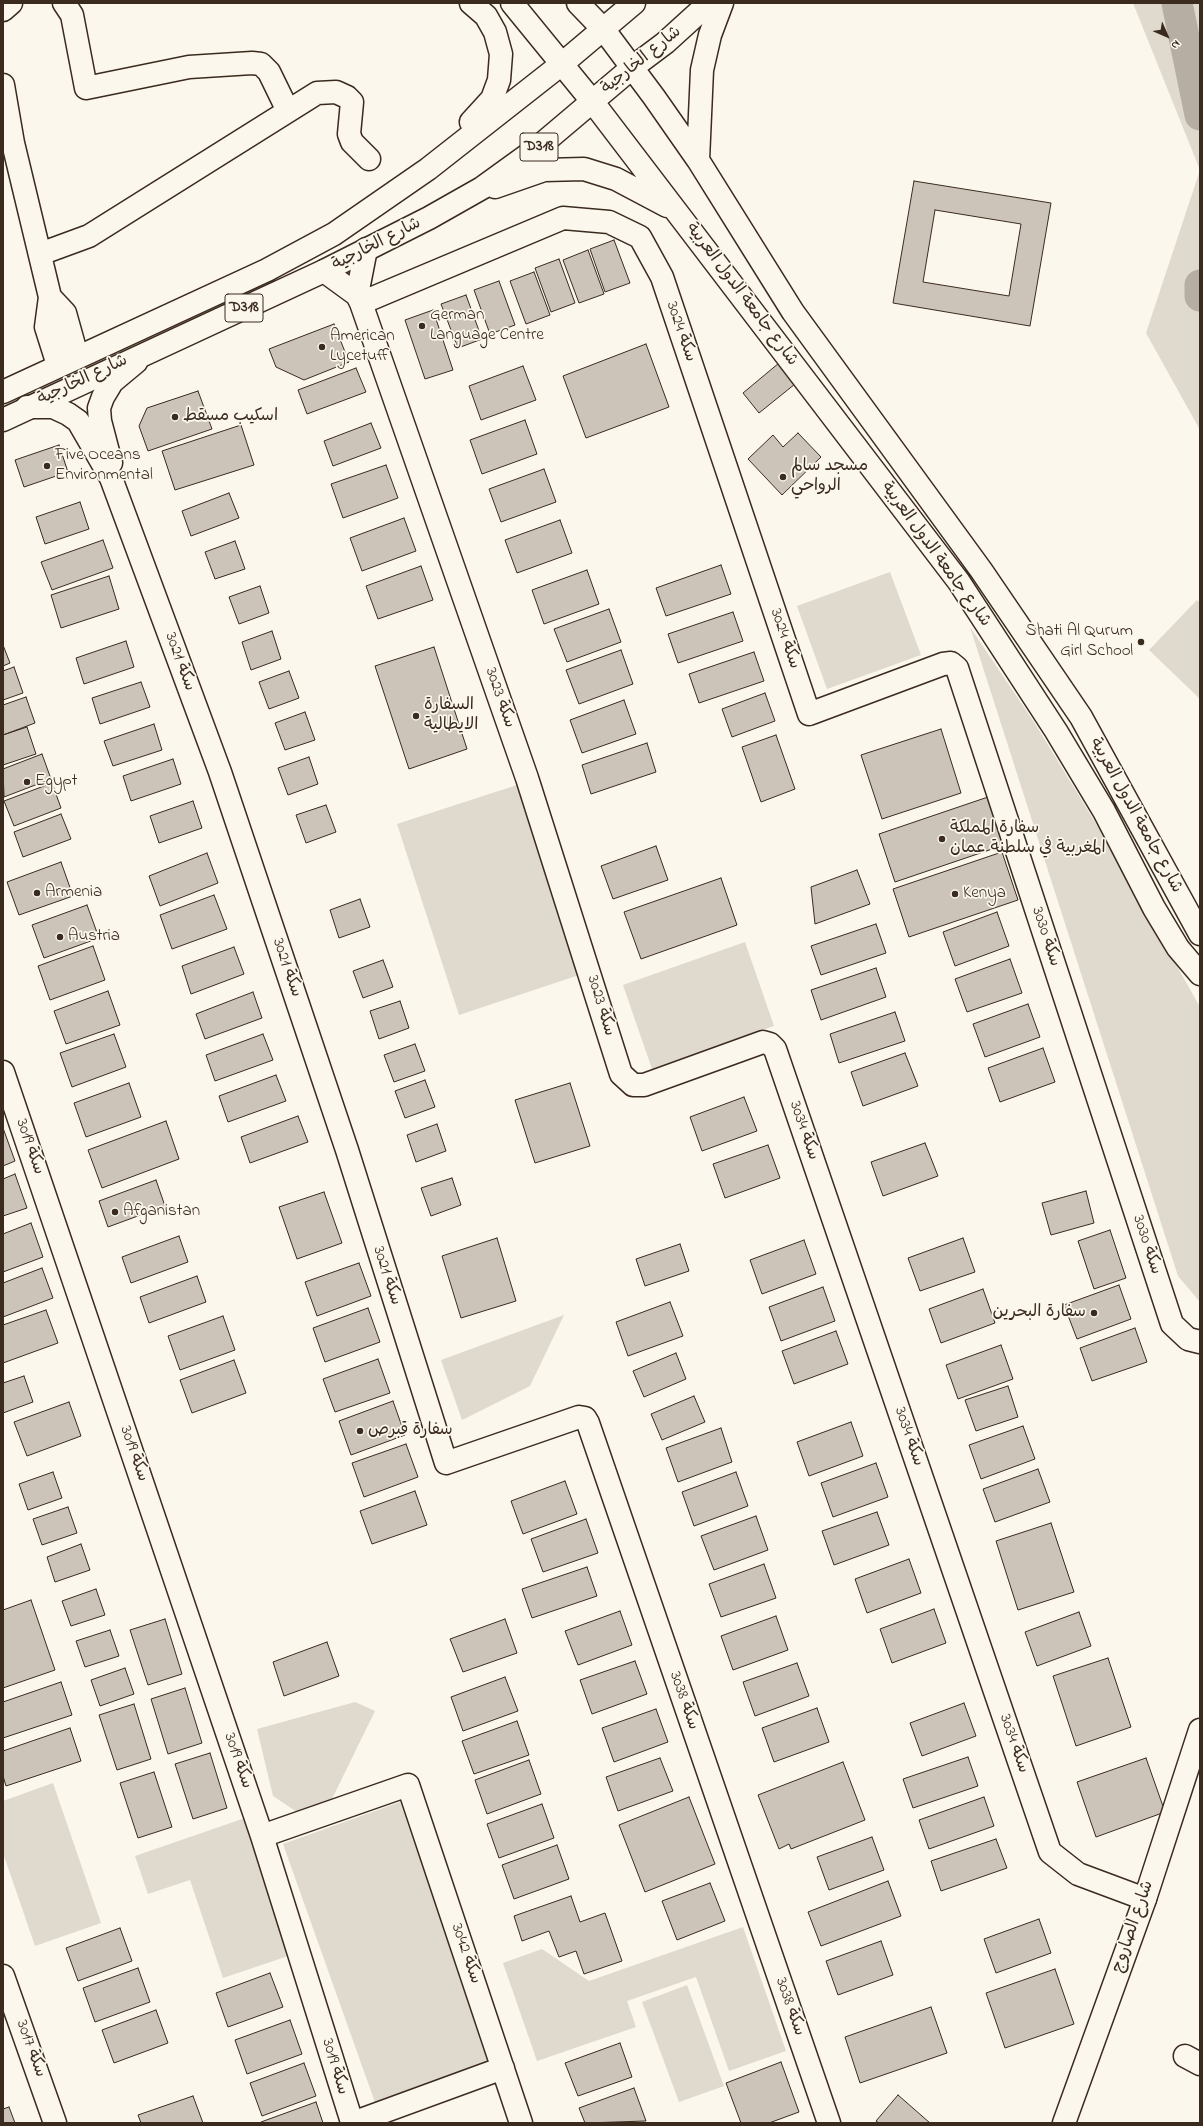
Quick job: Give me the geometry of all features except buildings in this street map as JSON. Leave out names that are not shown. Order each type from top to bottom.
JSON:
[{"type":"street","points":[[3,10],[11,3]]},
{"type":"street","points":[[64,3],[72,15],[86,88],[189,67],[252,63],[261,64],[269,72],[288,111]]},
{"type":"street","points":[[428,169],[492,99],[499,80],[501,54],[496,32],[486,16],[471,3]]},
{"type":"street","name":"شارع جامعة الدول العربية","points":[[512,3],[562,63],[959,582],[1056,731],[1104,811],[1154,908],[1178,948],[1200,974]]},
{"type":"street","name":"شارع جامعة الدول العربية","points":[[578,3],[604,30],[633,67],[698,160],[793,312],[981,570],[1081,717],[1200,934]]},
{"type":"street","name":"شارع الخارجية","points":[[3,392],[267,270],[328,238],[428,169],[604,30],[634,3]]},
{"type":"street","name":"شارع الخارجية","points":[[3,420],[27,407],[324,271],[429,218],[482,188],[536,149],[633,67],[665,43],[709,3]]},
{"type":"street","points":[[698,160],[702,70],[710,35],[722,3]]},
{"type":"street","points":[[3,85],[8,144],[40,254],[50,297],[64,313],[68,361]]},
{"type":"street","points":[[40,254],[89,236],[317,94],[336,92],[348,97],[352,102],[353,109],[349,134],[352,142],[369,159]]},
{"type":"street","points":[[482,188],[496,187],[544,170],[584,169],[616,179],[677,212]]},
{"type":"street","name":"سكة 3024","points":[[359,299],[563,218],[609,222],[640,237],[662,277],[809,714]]},
{"type":"street","points":[[359,299],[366,249]]},
{"type":"street","points":[[324,271],[359,299]]},
{"type":"street","name":"سكة 3023","points":[[359,299],[527,778],[621,1074],[633,1085],[649,1083]]},
{"type":"street","name":"سكة 3021","points":[[111,478],[111,457],[100,421],[99,408],[103,397],[112,382],[148,351]]},
{"type":"street","name":"سكة 3021","points":[[27,407],[52,407],[68,414],[78,421],[111,478],[220,772],[347,1150],[446,1463]]},
{"type":"street","name":"سكة 3030","points":[[809,714],[943,664],[951,664],[957,668],[1172,1324],[1188,1339],[1200,1342]]},
{"type":"street","name":"سكة 3034","points":[[649,1083],[763,1042],[770,1044],[775,1049],[1050,1852],[1078,1874],[1145,1899]]},
{"type":"street","name":"سكة 3019","points":[[3,1072],[262,1836],[351,2119],[358,2121],[503,2068]]},
{"type":"street","name":"سكة 3038","points":[[446,1463],[579,1417],[584,1418],[588,1423],[829,2123]]},
{"type":"street","name":"شارع الصاروج","points":[[1069,2122],[1145,1899],[1200,1730]]},
{"type":"street","name":"سكة 3042","points":[[262,1836],[408,1785],[521,2123]]},
{"type":"street","name":"سكة 3017","points":[[3,1976],[55,2123]]},
{"type":"shaded area","points":[[1133,3],[1200,3],[1200,170]]},
{"type":"shaded area","points":[[1200,170],[1200,430],[1146,333]]},
{"type":"shaded area","points":[[890,572],[921,655],[827,689],[797,606]]},
{"type":"shaded area","points":[[1197,600],[1200,603],[1200,699],[1149,650]]},
{"type":"shaded area","points":[[970,627],[1034,722],[1106,840],[1200,1007],[1200,1302],[1178,1276]]},
{"type":"shaded area","points":[[517,785],[579,975],[459,1015],[397,824]]},
{"type":"shaded area","points":[[745,942],[774,1026],[652,1069],[623,985]]},
{"type":"shaded area","points":[[564,1315],[530,1386],[462,1420],[441,1360]]},
{"type":"shaded area","points":[[355,1702],[375,1711],[329,1805],[303,1816],[273,1796],[257,1729]]},
{"type":"shaded area","points":[[53,1783],[101,1923],[35,1946],[3,1853],[3,1801]]},
{"type":"shaded area","points":[[400,1802],[493,2066],[377,2108],[283,1844]]},
{"type":"shaded area","points":[[245,1818],[291,1955],[223,1978],[190,1880],[148,1894],[135,1856]]},
{"type":"shaded area","points":[[743,1927],[786,2051],[729,2071],[696,1977],[627,2001],[636,2027],[537,2061],[503,1963],[542,1949],[589,1981]]},
{"type":"shaded area","points":[[687,1985],[724,2086],[679,2102],[642,2002]]},
{"type":"waterway","points":[[1177,3],[1200,115]]},
{"type":"waterway","points":[[1200,285],[1200,296]]},
{"type":"place","name":"German Language Centre","points":[[422,326]]},
{"type":"place","name":"American Lycetuff","points":[[322,347]]},
{"type":"place","name":"اسكيب مسقط","points":[[175,417]]},
{"type":"place","name":"Five Oceans Environmental","points":[[47,466]]},
{"type":"place","name":"مسجد سالم الرواحي","points":[[783,477]]},
{"type":"place","name":"Shati Al Qurum Girl School","points":[[1141,642]]},
{"type":"place","name":"السفارة الايطالية","points":[[416,716]]},
{"type":"place","name":"Egypt","points":[[27,782]]},
{"type":"place","name":"سفارة المملكة المغربية في سلطنة عمان","points":[[942,839]]},
{"type":"place","name":"Armenia","points":[[37,893]]},
{"type":"place","name":"Kenya","points":[[955,894]]},
{"type":"place","name":"Austria","points":[[60,937]]},
{"type":"place","name":"Afganistan","points":[[115,1212]]},
{"type":"place","name":"سفارة البحرين","points":[[1094,1313]]},
{"type":"place","name":"سفارة قبرص","points":[[360,1431]]}]
